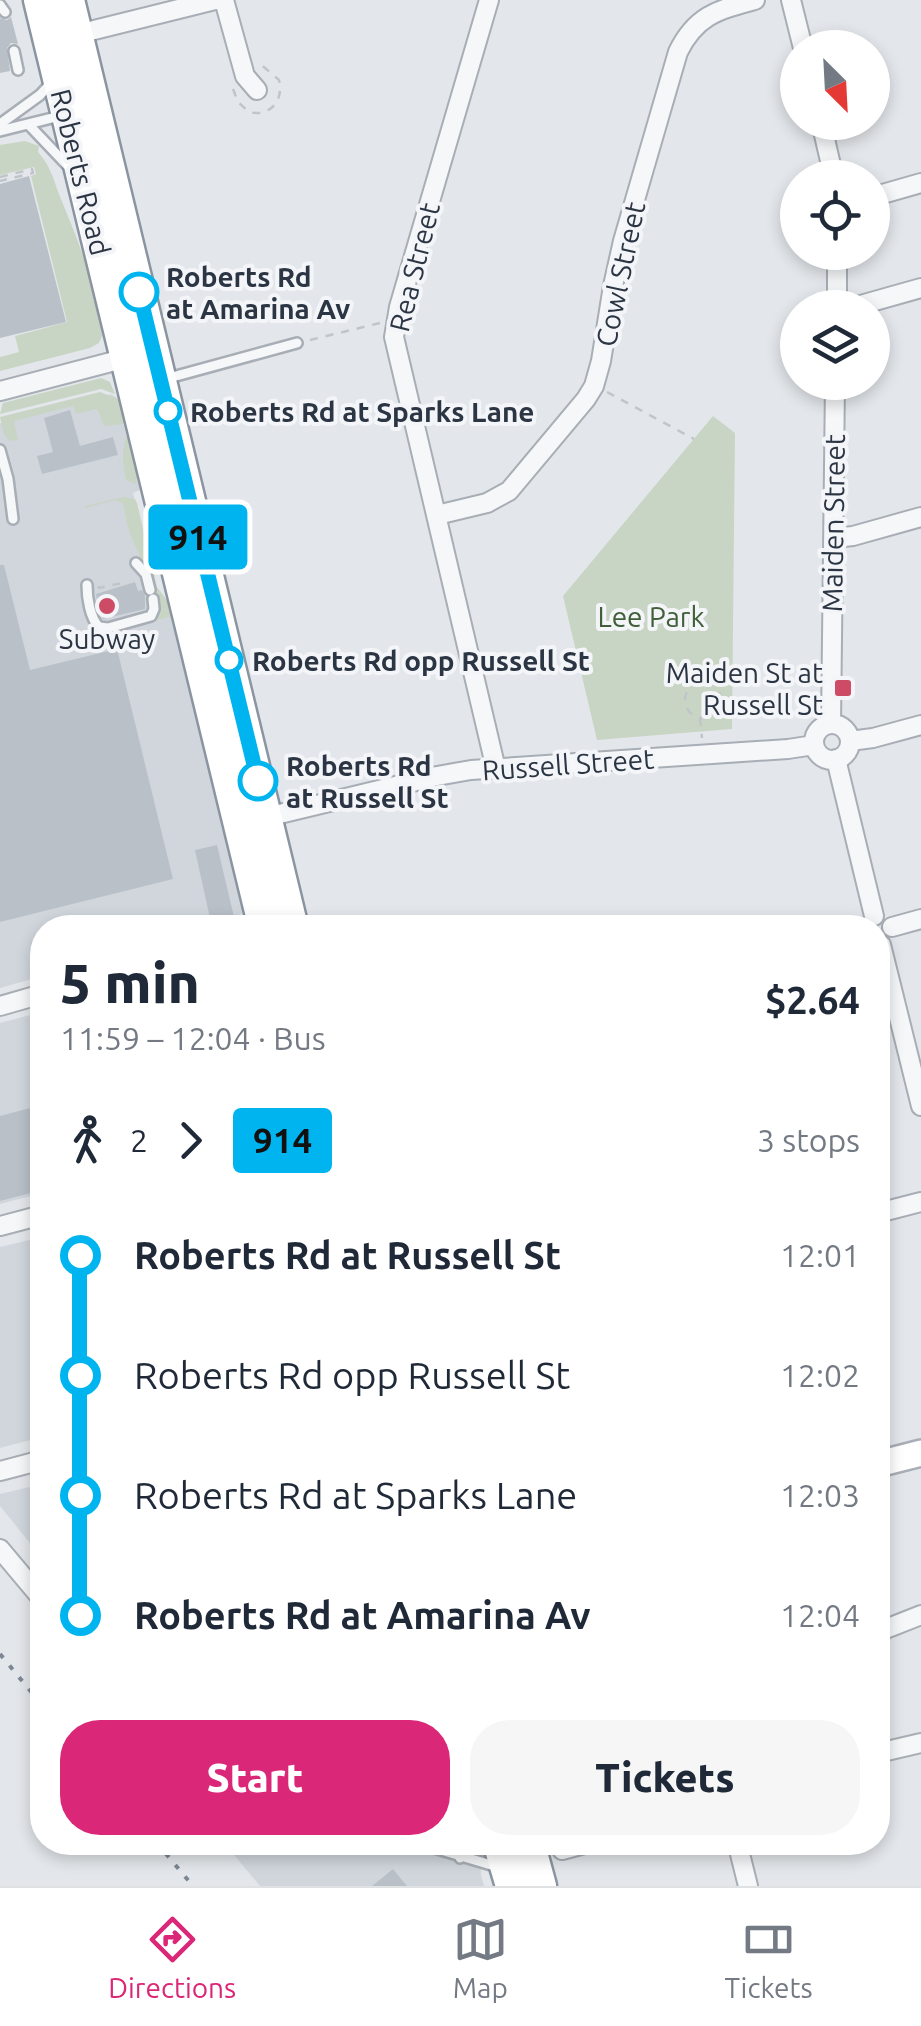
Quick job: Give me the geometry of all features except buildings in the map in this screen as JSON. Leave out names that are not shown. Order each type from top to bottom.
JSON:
[{"type":"highway","name":"Roberts Road","points":[[39,0],[57,77],[80,111],[290,915]]},
{"type":"highway","name":"Roberts Road","points":[[69,0],[78,34],[83,182],[147,363],[261,915]]},
{"type":"highway","points":[[533,1855],[542,1886]]},
{"type":"street","points":[[78,34],[215,0]]},
{"type":"street","points":[[224,0],[245,76],[257,90]]},
{"type":"street","name":"Rea Street","points":[[488,0],[396,320],[394,345],[496,769]]},
{"type":"street","name":"Cowl Street","points":[[437,515],[487,504],[509,491],[594,386],[623,241],[678,52],[692,30],[711,14],[755,0]]},
{"type":"street","points":[[792,0],[799,30]]},
{"type":"street","points":[[890,192],[921,184]]},
{"type":"street","points":[[890,297],[921,288]]},
{"type":"street","points":[[0,390],[147,363]]},
{"type":"street","name":"Maiden Street","points":[[831,724],[835,400]]},
{"type":"street","points":[[834,538],[921,516]]},
{"type":"street","points":[[831,724],[844,729],[850,741],[847,751],[836,759],[822,757],[814,744],[818,731],[831,724]]},
{"type":"street","points":[[850,741],[921,725]]},
{"type":"street","name":"Russell Street","points":[[267,817],[437,776],[814,744]]},
{"type":"street","points":[[836,759],[868,915]]},
{"type":"street","points":[[892,927],[921,919]]},
{"type":"street","points":[[890,923],[890,938]]},
{"type":"street","points":[[890,977],[915,1057],[921,1106]]},
{"type":"street","points":[[0,1006],[30,997]]},
{"type":"street","points":[[890,1210],[921,1202]]},
{"type":"street","points":[[0,1226],[30,1218]]},
{"type":"street","points":[[890,1461],[921,1453]]},
{"type":"street","points":[[0,1471],[30,1463]]},
{"type":"street","points":[[0,1549],[30,1585]]},
{"type":"street","points":[[890,1627],[921,1614]]},
{"type":"street","points":[[890,1750],[921,1743]]},
{"type":"street","points":[[740,1855],[748,1886]]},
{"type":"lane","points":[[14,51],[18,70]]},
{"type":"lane","points":[[0,128],[57,77]]},
{"type":"lane","points":[[0,128],[80,111]]},
{"type":"lane","points":[[28,124],[83,182]]},
{"type":"lane","points":[[147,363],[297,343]]},
{"type":"lane","points":[[0,450],[13,518]]},
{"type":"lane","points":[[92,584],[87,594],[99,628],[151,616],[154,610],[146,574],[136,563]]},
{"type":"lane","points":[[451,1855],[505,1866]]},
{"type":"path","points":[[32,169],[33,173],[0,179],[32,169]]},
{"type":"path","points":[[297,343],[396,320]]},
{"type":"path","points":[[594,386],[694,439]]},
{"type":"path","points":[[92,584],[99,588],[123,585]]},
{"type":"path","points":[[705,682],[715,687],[720,702],[711,716],[700,718],[686,706],[686,694],[694,685],[705,682]]},
{"type":"path","points":[[700,718],[703,755]]},
{"type":"shaded area","points":[[111,394],[117,398],[140,490],[133,493],[158,597],[167,602],[243,911],[240,915],[30,915],[30,979],[0,988],[0,423]]},
{"type":"shaded area","points":[[30,1015],[30,1196],[0,1204],[0,1023]]},
{"type":"shaded area","points":[[30,1240],[30,1440],[0,1448],[0,1247]]},
{"type":"shaded area","points":[[30,1487],[30,1543],[0,1506],[0,1494]]},
{"type":"shaded area","points":[[234,1855],[480,1855],[484,1886],[260,1886]]},
{"type":"green space","points":[[25,141],[39,146],[38,152],[53,177],[91,282],[102,336],[90,348],[0,371],[0,357],[19,352],[15,336],[67,322],[31,176],[36,174],[34,167],[0,175],[0,145]]},
{"type":"green space","points":[[101,378],[110,382],[115,394],[101,389],[0,414],[3,403]]},
{"type":"green space","points":[[100,392],[120,400],[123,424],[104,426],[97,409],[76,414],[73,406],[14,421],[18,440],[10,441],[4,435],[0,417]]},
{"type":"green space","name":"Lee Park","points":[[713,416],[735,433],[732,729],[597,740],[563,596]]},
{"type":"green space","points":[[127,437],[138,471],[136,484],[126,480],[125,475],[123,452]]},
{"type":"green space","points":[[123,497],[137,503],[157,587],[173,616],[158,620],[154,587],[131,536],[123,504],[116,500],[85,508]]},
{"type":"railway","points":[[0,1654],[30,1690]]},
{"type":"railway","points":[[167,1855],[193,1886]]},
{"type":"bus line","name":"914","points":[[139,292],[258,781]]},
{"type":"place","name":"Roberts Rd at Amarina Av","points":[[139,292]]},
{"type":"place","name":"Roberts Rd at Sparks Lane","points":[[168,411]]},
{"type":"place","name":"Subway","points":[[107,606]]},
{"type":"place","name":"Roberts Rd opp Russell St","points":[[229,660]]},
{"type":"place","name":"Maiden St at Russell St","points":[[843,688]]},
{"type":"place","name":"Roberts Rd at Russell St","points":[[258,781]]}]
